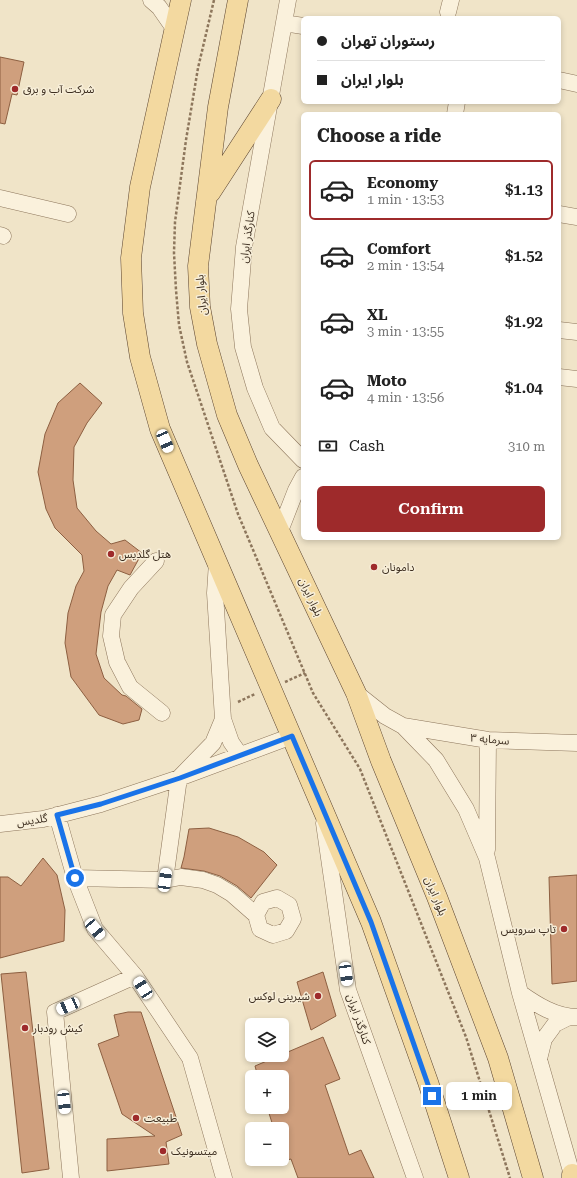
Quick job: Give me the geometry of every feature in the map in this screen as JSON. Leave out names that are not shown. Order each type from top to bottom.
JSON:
[{"type":"main road","points":[[181,0],[140,187],[131,258],[133,313],[140,357],[160,429],[371,922],[428,1082],[459,1178]]},
{"type":"main road","name":"بلوار ایران","points":[[238,0],[218,107],[198,266],[200,307],[207,344],[227,415],[248,465],[356,693],[381,761],[437,897],[498,1058],[533,1178]]},
{"type":"main road","points":[[207,198],[271,99]]},
{"type":"street","points":[[151,0],[159,8],[175,30]]},
{"type":"street","name":"کنارگذر ایران","points":[[288,0],[244,247],[239,309],[243,347],[260,402],[272,428],[301,458]]},
{"type":"street","points":[[284,23],[301,26]]},
{"type":"street","points":[[561,80],[577,84]]},
{"type":"street","points":[[0,198],[68,214]]},
{"type":"street","points":[[561,214],[577,217]]},
{"type":"street","points":[[561,330],[577,332]]},
{"type":"street","points":[[561,377],[577,379]]},
{"type":"street","points":[[280,531],[301,481]]},
{"type":"street","points":[[217,560],[215,593],[223,719],[231,742],[240,755]]},
{"type":"street","points":[[156,561],[131,588],[112,615],[111,636],[117,662],[130,687],[162,713]]},
{"type":"street","points":[[356,693],[385,716],[403,726],[436,760],[466,809],[487,858],[520,993],[572,1177]]},
{"type":"street","points":[[165,880],[180,778],[213,743],[223,719]]},
{"type":"street","name":"سرمایه ۳","points":[[403,726],[488,740],[577,743]]},
{"type":"street","name":"گلدیس","points":[[0,824],[43,819],[101,804],[180,778],[292,736]]},
{"type":"street","points":[[487,858],[488,740]]},
{"type":"street","name":"کنارگذر ایران","points":[[321,806],[348,990],[415,1178]]},
{"type":"street","points":[[57,815],[75,878],[95,929],[135,976],[190,1058],[222,1178]]},
{"type":"street","points":[[75,878],[165,880],[181,877],[203,880],[217,885],[232,894],[256,915]]},
{"type":"street","points":[[71,1178],[54,1012],[135,976]]},
{"type":"street","points":[[520,993],[544,1008],[573,1017]]},
{"type":"street","points":[[538,1059],[544,1039],[555,1024],[573,1017]]},
{"type":"building","name":"شرکت آب و برق","points":[[0,57],[24,62],[17,95],[12,94],[5,124],[0,123]]},
{"type":"building","name":"هتل گلدیس","points":[[80,383],[102,403],[87,423],[74,447],[73,480],[77,508],[96,531],[111,544],[125,540],[142,553],[130,575],[117,570],[108,586],[101,612],[96,654],[104,678],[122,695],[126,696],[142,709],[139,720],[123,724],[99,715],[71,677],[65,643],[68,613],[76,586],[84,571],[82,555],[55,528],[46,509],[38,472],[45,434],[58,403]]},
{"type":"building","points":[[209,828],[238,837],[264,852],[277,865],[251,898],[237,886],[220,876],[204,871],[181,868],[189,829]]},
{"type":"building","points":[[43,858],[57,875],[65,910],[64,941],[0,958],[0,877],[8,877],[21,886]]},
{"type":"building","name":"تاپ سرویس","points":[[577,875],[577,981],[552,984],[549,877]]},
{"type":"building","points":[[26,972],[49,1169],[22,1173],[1,974]]},
{"type":"building","points":[[323,972],[336,1016],[311,1030],[297,982]]},
{"type":"building","points":[[128,1012],[141,1012],[182,1135],[166,1142],[169,1164],[107,1171],[107,1139],[155,1136],[122,1114],[98,1044],[119,1036],[114,1015]]},
{"type":"building","points":[[323,1037],[340,1079],[325,1085],[349,1155],[361,1150],[374,1178],[298,1178],[291,1159],[289,1160],[289,1122],[272,1122],[269,1114],[289,1114],[289,1070],[256,1070],[255,1066],[264,1062],[289,1062],[289,1052]]},
{"type":"place","name":"شرکت آب و برق","points":[[15,89]]},
{"type":"place","name":"هتل گلدیس","points":[[111,554]]},
{"type":"place","name":"دامونان","points":[[374,567]]},
{"type":"place","name":"تاپ سرویس","points":[[564,929]]},
{"type":"place","name":"شيرينی لوكس","points":[[318,996]]},
{"type":"place","name":"کیش رودبار","points":[[25,1028]]},
{"type":"place","name":"طبیعت","points":[[136,1118]]},
{"type":"place","name":"میتسونیک","points":[[163,1151]]},
{"type":"route","points":[[75,878],[57,815],[101,804],[180,778],[292,736],[371,922],[432,1096]]}]
